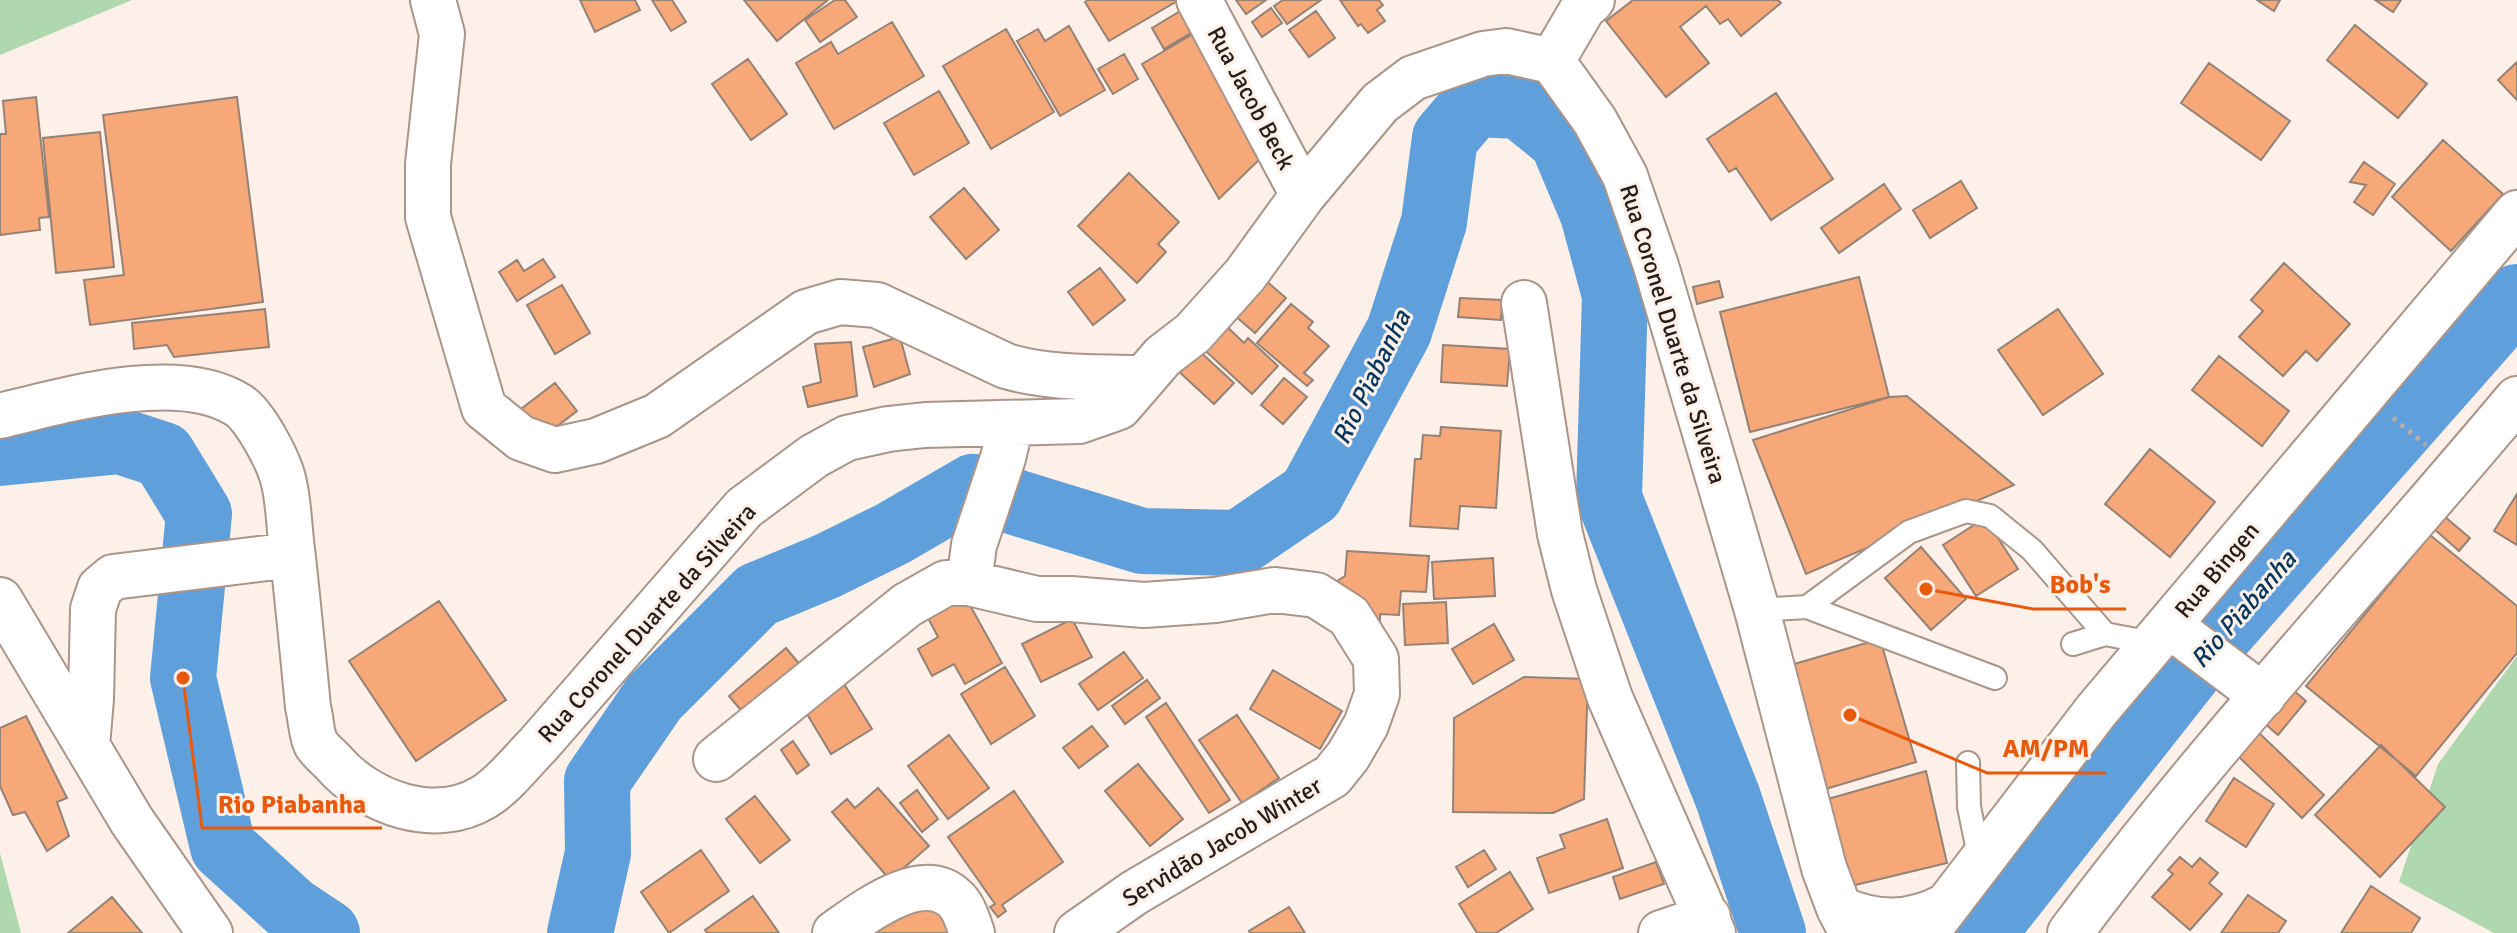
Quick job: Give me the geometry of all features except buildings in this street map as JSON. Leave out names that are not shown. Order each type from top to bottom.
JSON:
[{"type":"street","points":[[433,0],[442,34],[428,164],[428,217],[484,408],[521,438],[555,450],[596,441],[657,416],[806,312],[840,302],[877,305],[1025,372],[1055,376],[1142,378]]},
{"type":"street","name":"Rua Jacob Beck","points":[[1199,0],[1303,195]]},
{"type":"street","points":[[1552,61],[1583,8],[1592,0]]},
{"type":"street","name":"Rua Coronel Duarte da Silveira","points":[[0,416],[67,399],[148,388],[208,392],[240,406],[261,433],[284,481],[308,707],[316,744],[340,770],[375,797],[411,808],[449,811],[484,797],[512,771],[744,508],[814,456],[847,438],[925,425],[1007,441],[1119,407],[1142,378],[1163,356],[1193,333],[1245,275],[1303,195],[1380,103],[1413,78],[1483,54],[1506,51],[1552,61],[1595,121],[1625,176],[1656,266],[1757,610],[1824,868],[1846,921],[1864,918],[1890,922],[1929,915],[1936,919]]},
{"type":"street","name":"Rua Bingen","points":[[1936,919],[2096,711],[2517,213]]},
{"type":"street","points":[[1524,303],[1560,534],[1574,590],[1610,698],[1710,925],[1661,933]]},
{"type":"street","points":[[2070,933],[2115,873],[2263,696],[2517,399]]},
{"type":"street","points":[[716,759],[907,605],[946,583],[971,564],[1007,441]]},
{"type":"street","points":[[87,746],[93,609],[104,582],[113,577],[292,555]]},
{"type":"street","name":"Servidão Jacob Winter","points":[[971,564],[1037,599],[1144,605],[1215,600],[1275,590],[1316,595],[1349,616],[1376,659],[1377,694],[1366,725],[1332,776],[1134,893],[1077,933]]},
{"type":"street","points":[[0,600],[132,821],[210,933]]},
{"type":"street","points":[[2161,634],[2263,696]]},
{"type":"street","points":[[835,933],[883,900],[902,892],[936,888],[955,898],[972,933]]},
{"type":"lane","points":[[1807,607],[1909,532],[1966,511],[1990,516],[2032,550],[2105,634]]},
{"type":"lane","points":[[1757,610],[1807,607],[1995,678]]},
{"type":"lane","points":[[2073,644],[2105,634],[2161,634]]},
{"type":"lane","points":[[1968,763],[1969,807],[1980,862]]},
{"type":"path","points":[[2365,395],[2457,471]]},
{"type":"green space","points":[[0,0],[132,0],[0,55]]},
{"type":"green space","points":[[2517,656],[2517,933],[2494,933],[2399,882],[2438,764]]},
{"type":"green space","points":[[0,853],[21,933],[0,933]]},
{"type":"waterway","name":"Rio Piabanha","points":[[580,933],[598,853],[597,781],[654,698],[757,595],[892,534],[973,487],[1142,541],[1239,543],[1311,494],[1399,331],[1434,222],[1445,138],[1474,104],[1520,106],[1562,140],[1593,214],[1615,295],[1609,498],[1728,798],[1773,933]]},
{"type":"waterway","name":"Rio Piabanha","points":[[1983,933],[2206,650],[2517,297]]},
{"type":"waterway","name":"Rio Piabanha","points":[[0,453],[120,441],[163,455],[199,514],[183,678],[223,847],[291,909],[327,933]]},
{"type":"place","name":"Bob's","points":[[1926,589]]},
{"type":"place","name":"Rio Piabanha","points":[[183,678]]},
{"type":"place","name":"AM/PM","points":[[1850,715]]}]
